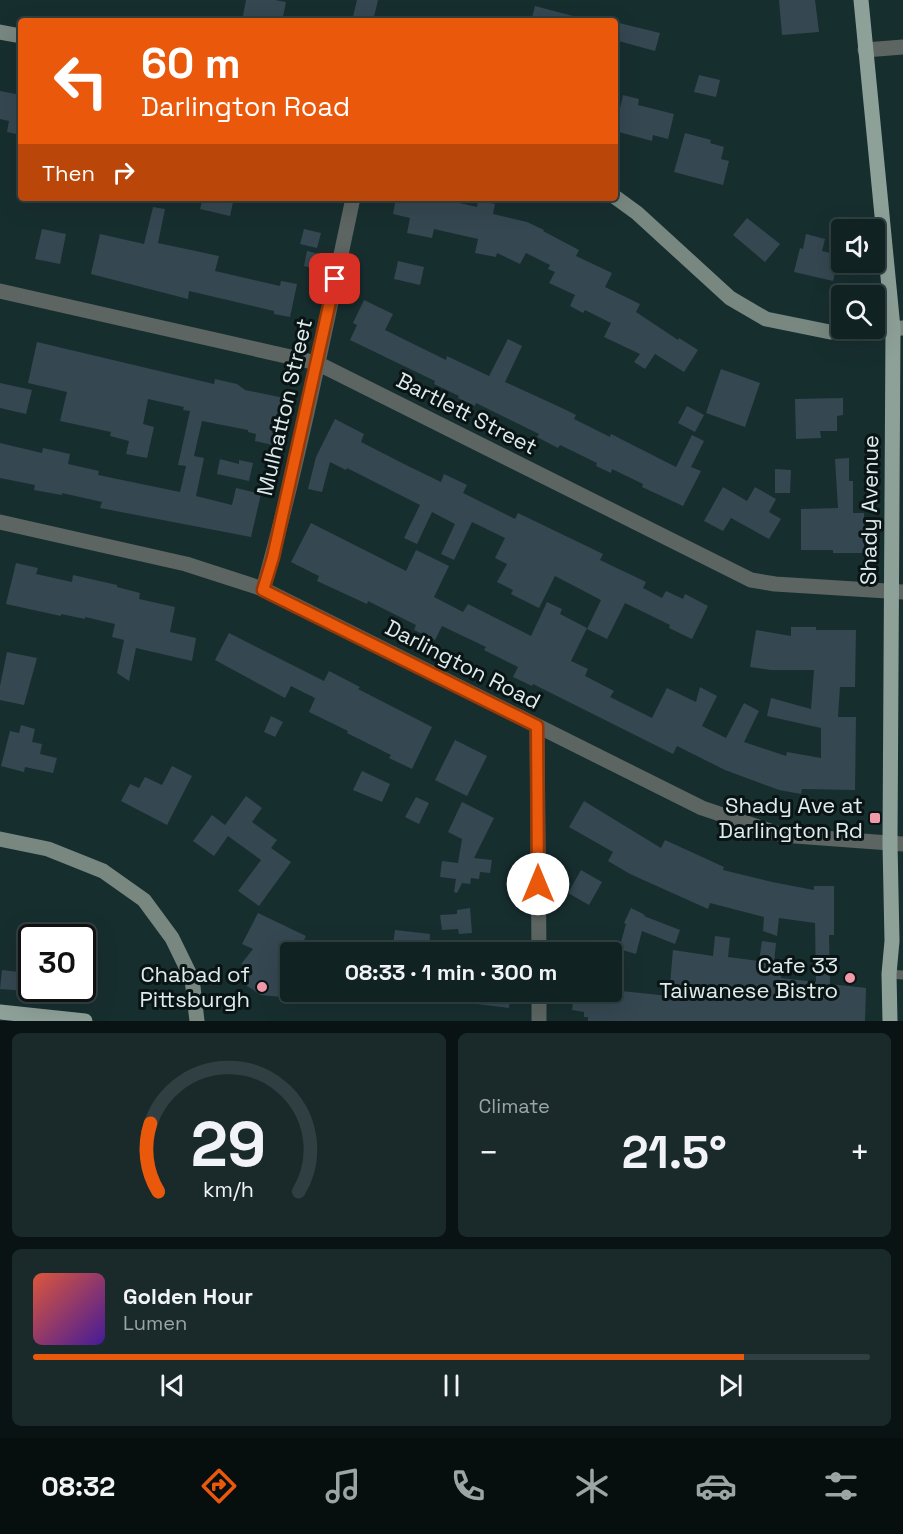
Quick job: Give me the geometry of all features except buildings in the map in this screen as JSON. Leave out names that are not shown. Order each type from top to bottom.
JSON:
[{"type":"main road","name":"Shady Avenue","points":[[861,0],[898,328],[896,844],[892,941],[896,974],[890,1021]]},
{"type":"main road","points":[[0,32],[18,35]]},
{"type":"main road","points":[[618,199],[637,213],[730,298],[766,319],[830,332],[898,328]]},
{"type":"main road","points":[[0,839],[48,849],[103,871],[144,900],[172,938],[192,979],[197,1021]]},
{"type":"main road","points":[[0,1012],[86,1021]]},
{"type":"street","points":[[865,50],[903,47]]},
{"type":"street","name":"Mulhatton Street","points":[[263,590],[273,557],[352,201]]},
{"type":"street","name":"Bartlett Street","points":[[0,291],[317,363],[751,580],[775,584],[897,592]]},
{"type":"street","name":"Darlington Road","points":[[0,522],[186,564],[263,590],[702,808],[782,835],[896,844]]},
{"type":"street","points":[[537,726],[538,942]]},
{"type":"street","points":[[539,1002],[539,1021]]},
{"type":"place","name":"Shady Ave at Darlington Rd","points":[[875,818]]},
{"type":"place","name":"Cafe 33 Taiwanese Bistro","points":[[850,978]]},
{"type":"place","name":"Chabad of Pittsburgh","points":[[262,987]]},
{"type":"route","points":[[335,279],[273,557],[263,590],[537,726],[538,884]]}]
